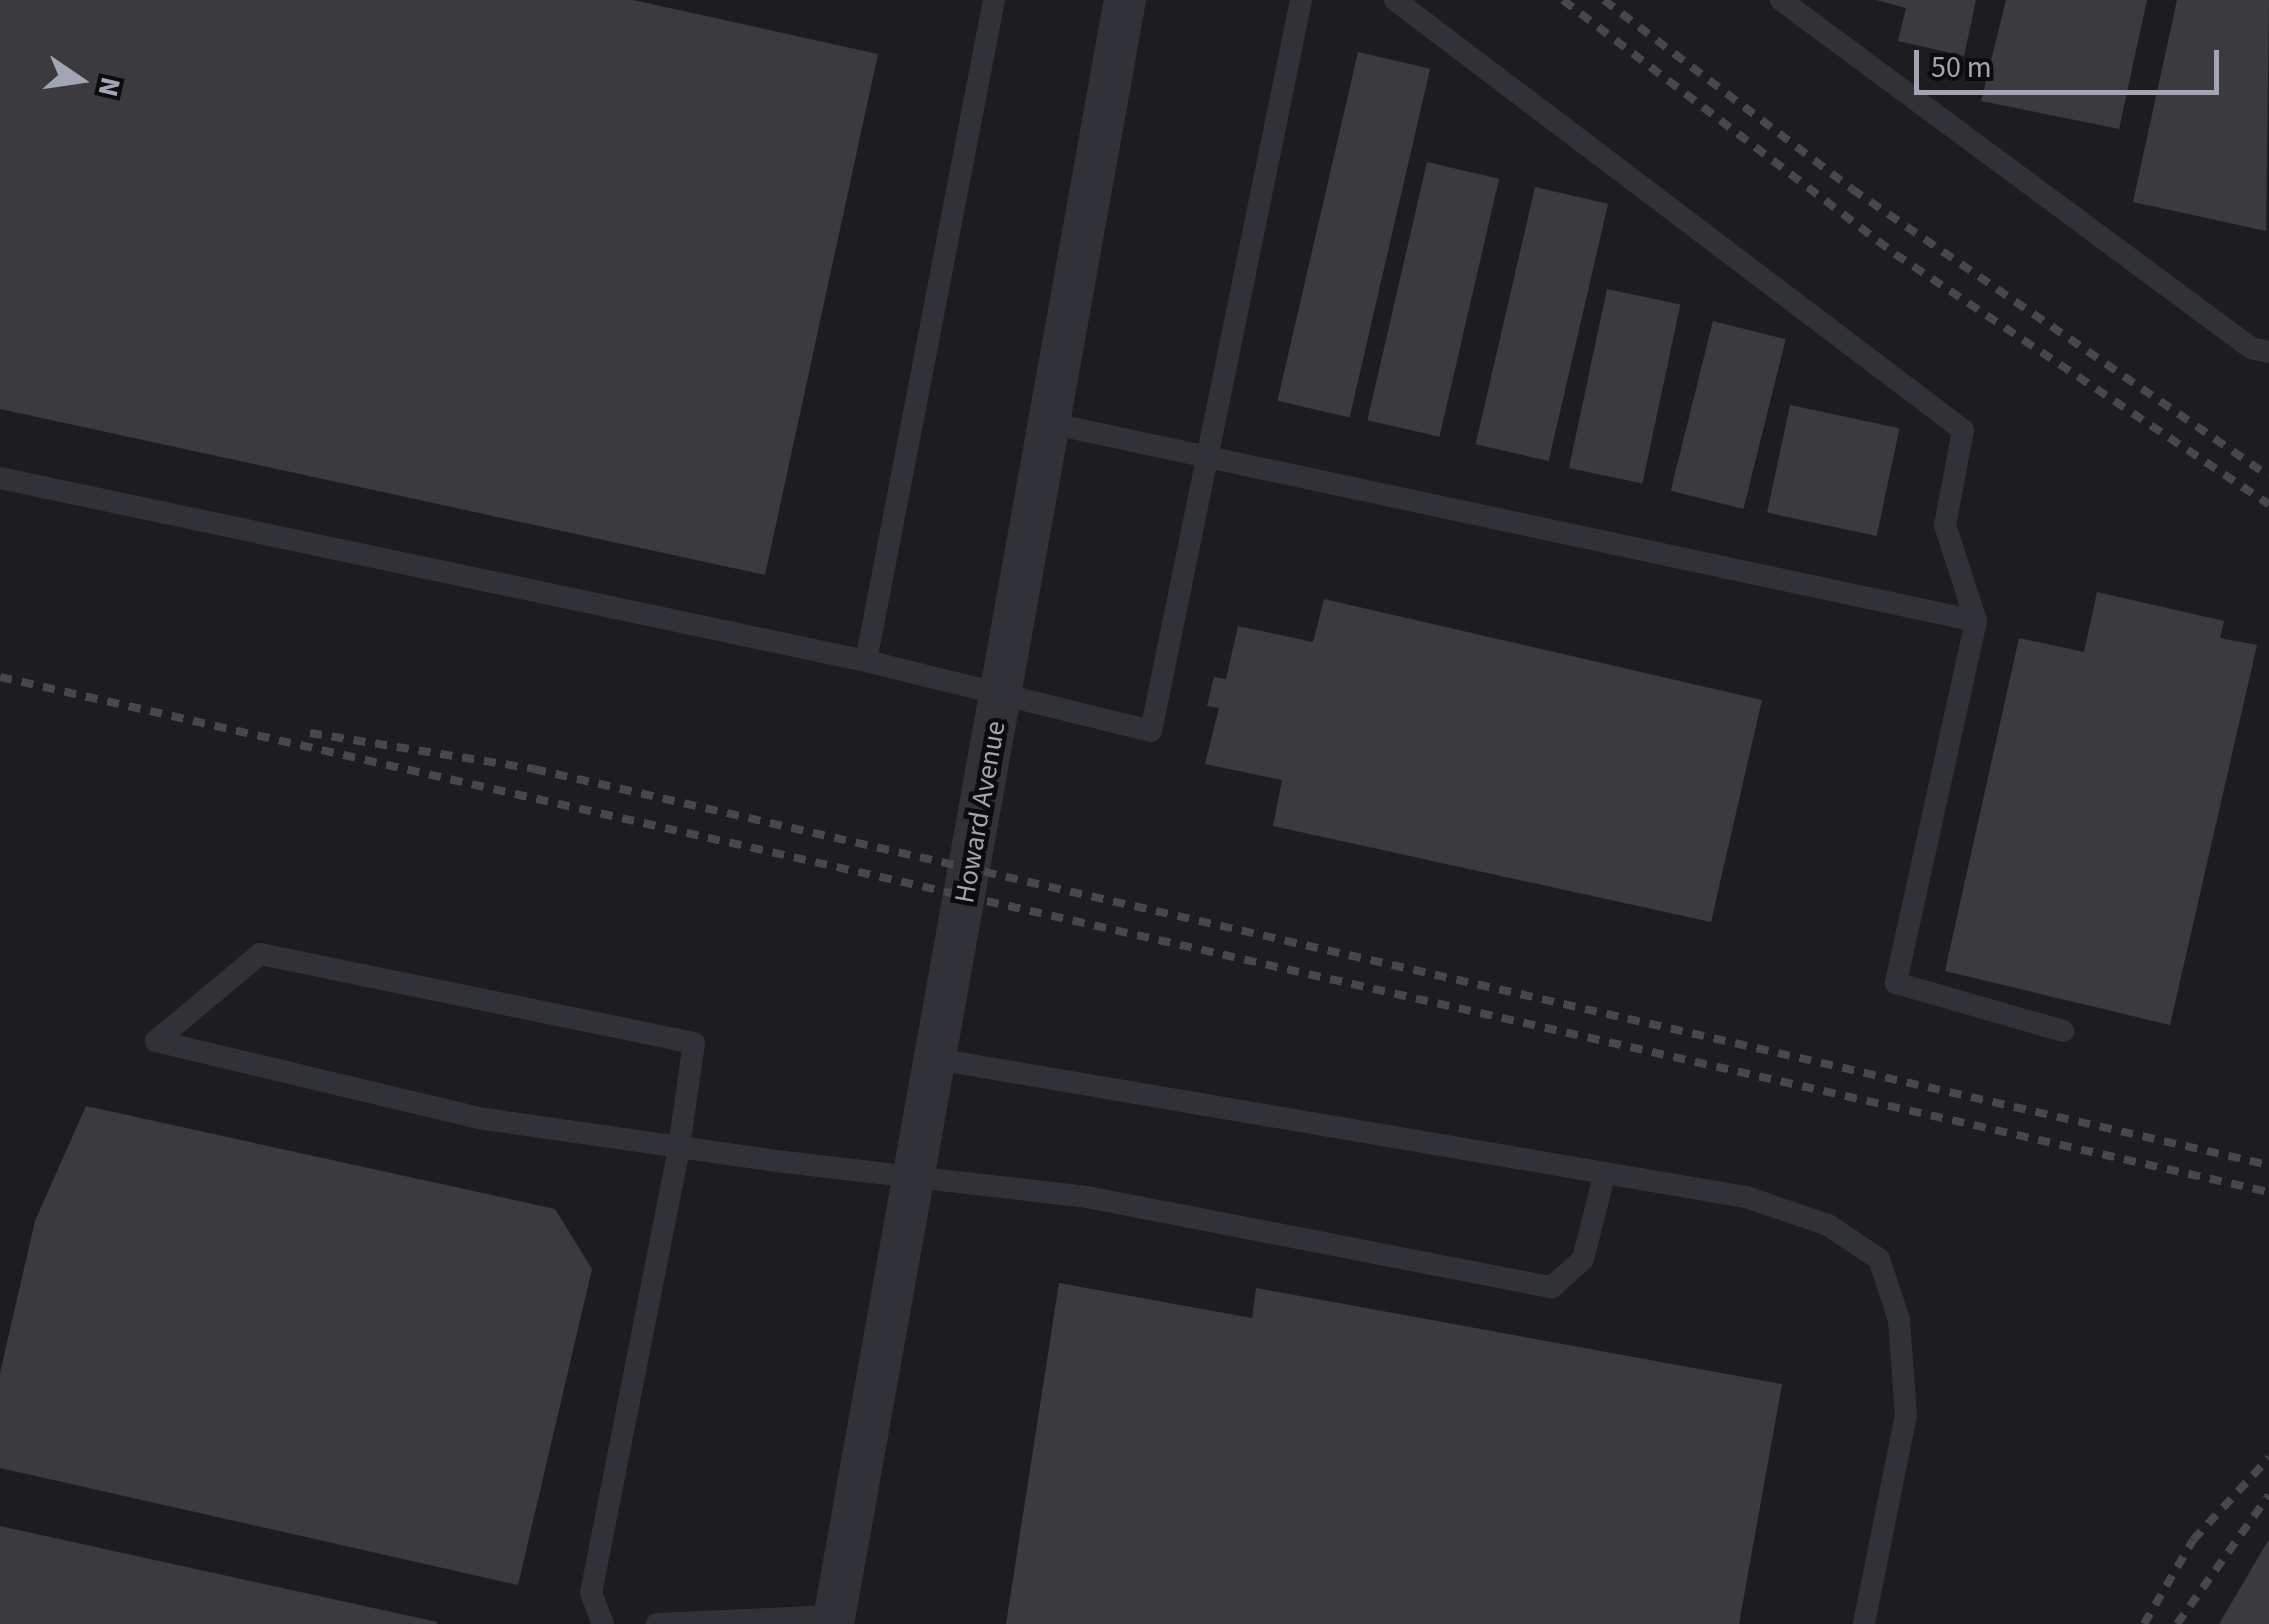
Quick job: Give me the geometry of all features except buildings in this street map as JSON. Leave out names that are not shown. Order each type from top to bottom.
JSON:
[{"type":"street","name":"Howard Avenue","points":[[833,1620],[1124,0]]},
{"type":"lane","points":[[866,661],[994,0]]},
{"type":"lane","points":[[0,478],[866,661],[1000,700],[1151,731],[1204,456],[1301,0]]},
{"type":"lane","points":[[1395,0],[1963,430],[1945,525],[1976,621],[1896,983],[2062,1030]]},
{"type":"lane","points":[[1782,0],[2269,352]]},
{"type":"lane","points":[[1050,423],[1976,621]]},
{"type":"lane","points":[[603,1624],[591,1593],[679,1147],[694,1042],[260,954],[156,1041],[478,1118],[679,1147],[915,1171],[1552,1287],[1583,1259],[1604,1180]]},
{"type":"lane","points":[[936,1059],[1604,1180],[1746,1197],[1828,1225],[1879,1259],[1900,1320],[1906,1415],[1864,1624]]},
{"type":"lane","points":[[658,1624],[833,1620]]},
{"type":"shaded area","points":[[0,0],[2269,0],[2269,1624],[0,1624]]},
{"type":"railway","points":[[1563,0],[1895,254],[2269,504]]},
{"type":"railway","points":[[1604,0],[1852,189],[2269,476]]},
{"type":"railway","points":[[0,677],[2269,1192]]},
{"type":"railway","points":[[310,733],[534,769],[2269,1165]]},
{"type":"railway","points":[[2144,1624],[2193,1540],[2269,1458]]},
{"type":"railway","points":[[2177,1624],[2269,1495]]}]
